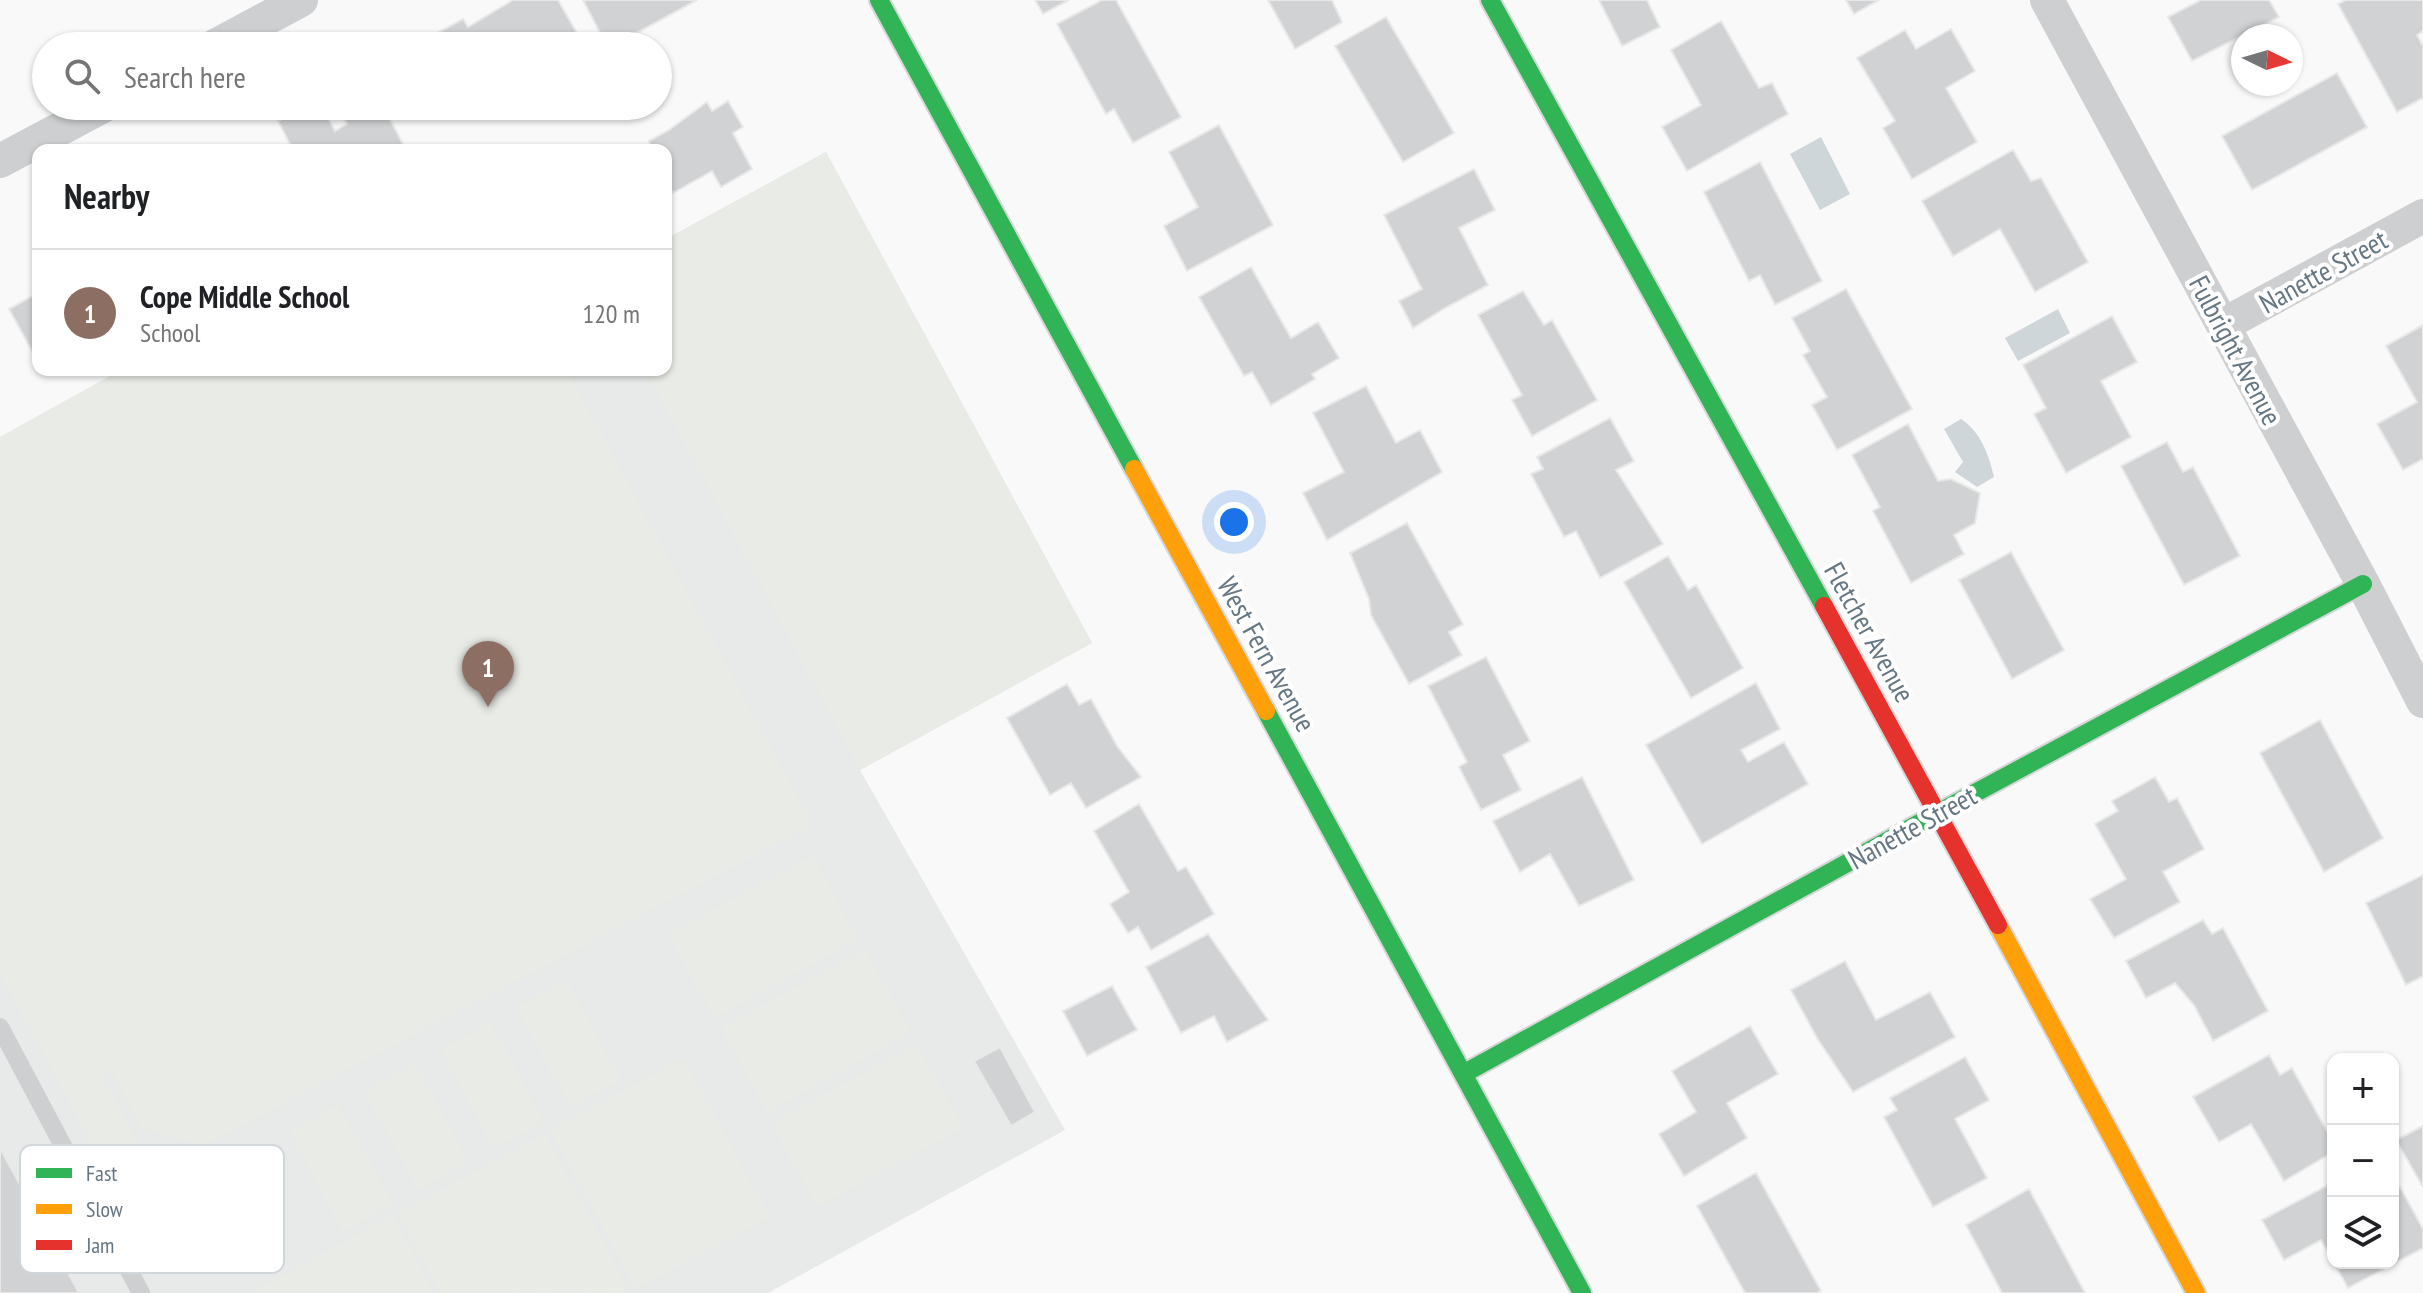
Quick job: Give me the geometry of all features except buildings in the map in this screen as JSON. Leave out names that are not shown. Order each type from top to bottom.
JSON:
[{"type":"street","points":[[241,32],[301,0]]},
{"type":"street","name":"West Fern Avenue","points":[[879,0],[1582,1293]]},
{"type":"street","name":"Fletcher Avenue","points":[[1490,0],[1938,813],[2196,1293]]},
{"type":"street","name":"Fulbright Avenue","points":[[2047,0],[2363,584],[2423,701]]},
{"type":"street","points":[[0,161],[77,120]]},
{"type":"street","name":"Nanette Street","points":[[2223,325],[2423,216]]},
{"type":"street","name":"Nanette Street","points":[[1463,1074],[2363,584]]},
{"type":"lane","points":[[0,1027],[63,1145]]},
{"type":"lane","points":[[130,1273],[141,1293]]},
{"type":"shaded area","points":[[1821,137],[1850,194],[1820,210],[1790,154]]},
{"type":"shaded area","points":[[826,152],[1092,643],[860,770],[1065,1130],[768,1293],[0,1293],[0,437],[110,376],[672,376],[672,236]]},
{"type":"shaded area","points":[[826,152],[1092,643],[860,770],[648,376],[672,376],[672,236]]},
{"type":"shaded area","points":[[2058,309],[2070,333],[2018,361],[2005,338]]},
{"type":"shaded area","points":[[110,376],[570,376],[813,825],[205,1145],[140,1127],[111,1068],[101,1074],[139,1145],[93,1145],[0,974],[0,437]]},
{"type":"shaded area","points":[[1961,419],[1974,430],[1983,445],[1994,477],[1977,487],[1955,472],[1963,462],[1944,429]]},
{"type":"shaded area","points":[[813,855],[858,939],[714,1018],[668,934]]},
{"type":"shaded area","points":[[865,949],[911,1032],[767,1112],[721,1028]]},
{"type":"shaded area","points":[[567,980],[621,1080],[570,1107],[516,1007]]},
{"type":"shaded area","points":[[491,1022],[544,1122],[494,1149],[440,1050]]},
{"type":"shaded area","points":[[917,1044],[963,1128],[817,1207],[771,1123]]},
{"type":"shaded area","points":[[684,1058],[770,1217],[636,1289],[550,1130]]},
{"type":"shaded area","points":[[415,1063],[469,1162],[418,1190],[364,1091]]},
{"type":"shaded area","points":[[339,1104],[393,1204],[343,1232],[289,1132]]},
{"type":"shaded area","points":[[545,1133],[630,1292],[440,1293],[397,1214]]},
{"type":"shaded area","points":[[393,1215],[434,1293],[250,1293]]},
{"type":"traffic: fast","points":[[879,0],[1134,469]]},
{"type":"traffic: fast","points":[[1490,0],[1824,606]]},
{"type":"traffic: fast","points":[[1463,1074],[2363,584]]},
{"type":"traffic: fast","points":[[1266,711],[1582,1293]]},
{"type":"traffic: slow","points":[[1134,469],[1266,711]]},
{"type":"traffic: slow","points":[[1998,925],[2196,1293]]},
{"type":"traffic: jam","points":[[1824,606],[1998,925]]},
{"type":"place","name":"Cope Middle School","points":[[488,707]]}]
